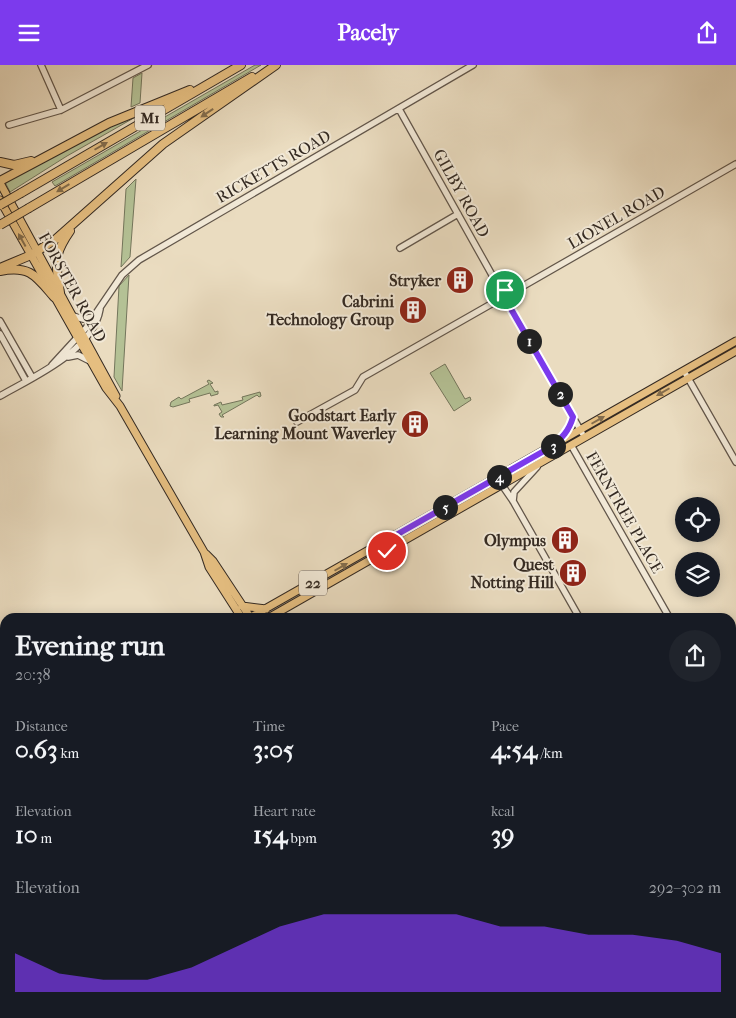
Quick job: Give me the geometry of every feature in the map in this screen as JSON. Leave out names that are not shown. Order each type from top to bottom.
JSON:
[{"type":"highway","name":"M1","points":[[0,205],[241,65]]},
{"type":"highway","name":"M1","points":[[0,225],[275,65]]},
{"type":"highway","points":[[0,269],[34,253],[56,239],[163,144],[275,65]]},
{"type":"highway","points":[[0,182],[44,156],[126,115],[210,83]]},
{"type":"highway","points":[[0,162],[14,165],[44,156]]},
{"type":"highway","points":[[57,295],[56,259],[60,246],[75,223]]},
{"type":"highway","points":[[0,269],[16,269],[35,275],[57,295]]},
{"type":"main road","name":"FORSTER ROAD","points":[[0,182],[34,253],[57,295],[81,338],[114,390],[120,405],[204,552],[209,567],[238,613]]},
{"type":"main road","name":"FORSTER ROAD","points":[[0,200],[34,253]]},
{"type":"main road","name":"FORSTER ROAD","points":[[57,295],[73,316],[91,362],[106,388],[120,405]]},
{"type":"main road","name":"22","points":[[259,613],[736,341]]},
{"type":"main road","name":"22","points":[[277,613],[736,351]]},
{"type":"main road","points":[[382,543],[387,551]]},
{"type":"main road","name":"FORSTER ROAD","points":[[204,552],[213,561],[247,613]]},
{"type":"main road","points":[[242,606],[253,609],[268,609]]},
{"type":"main road","points":[[234,607],[234,613]]},
{"type":"street","points":[[41,65],[61,110]]},
{"type":"street","points":[[8,125],[61,110],[148,65]]},
{"type":"street","name":"RICKETTS ROAD","points":[[81,338],[122,275],[139,260],[473,65]]},
{"type":"street","name":"GILBY ROAD","points":[[399,109],[501,291]]},
{"type":"street","name":"LIONEL ROAD","points":[[511,293],[736,164]]},
{"type":"street","points":[[400,248],[458,214]]},
{"type":"street","points":[[500,299],[501,291],[507,290],[511,293],[511,299],[507,302]]},
{"type":"street","points":[[500,299],[503,302],[507,302],[585,438]]},
{"type":"street","points":[[297,422],[355,389],[363,377],[500,299]]},
{"type":"street","name":"RICKETTS ROAD","points":[[81,338],[95,325],[101,307]]},
{"type":"street","points":[[73,316],[84,319],[93,317]]},
{"type":"street","points":[[0,321],[26,381]]},
{"type":"street","points":[[0,333],[32,377]]},
{"type":"street","points":[[67,357],[81,338]]},
{"type":"street","points":[[52,365],[81,338]]},
{"type":"street","points":[[0,396],[67,357],[78,355],[91,362]]},
{"type":"street","points":[[684,371],[736,463]]},
{"type":"street","points":[[551,447],[570,428],[573,417]]},
{"type":"street","name":"FERNTREE PLACE","points":[[572,445],[667,613]]},
{"type":"street","points":[[513,501],[514,492],[540,463]]},
{"type":"street","points":[[502,485],[577,613]]},
{"type":"green space","points":[[255,65],[261,65],[55,186],[52,182]]},
{"type":"green space","points":[[142,73],[140,103],[131,107],[133,78]]},
{"type":"green space","points":[[146,111],[67,156],[10,192],[5,182],[91,135]]},
{"type":"green space","points":[[136,179],[130,257],[121,267],[126,189]]},
{"type":"green space","points":[[129,275],[122,391],[114,377],[119,286]]},
{"type":"green space","points":[[445,364],[465,399],[470,397],[471,400],[454,411],[430,373]]},
{"type":"green space","points":[[209,380],[213,383],[210,384],[215,392],[218,391],[218,394],[211,396],[210,393],[189,399],[190,402],[173,407],[170,406],[171,402],[179,397],[181,399],[209,384],[207,381]]},
{"type":"green space","points":[[260,392],[261,396],[257,395],[222,415],[224,417],[221,417],[219,414],[222,412],[218,405],[214,406],[221,402],[222,405],[243,400],[242,397]]},
{"type":"place","name":"Stryker","points":[[460,280]]},
{"type":"place","name":"Cabrini Technology Group","points":[[413,310]]},
{"type":"place","name":"Goodstart Early Learning Mount Waverley","points":[[415,424]]},
{"type":"place","name":"Olympus","points":[[565,540]]},
{"type":"place","name":"Quest Notting Hill","points":[[573,573]]},
{"type":"route","points":[[387,551],[382,543],[551,447],[570,428],[573,417],[507,302],[512,297],[509,291],[505,290]]}]
